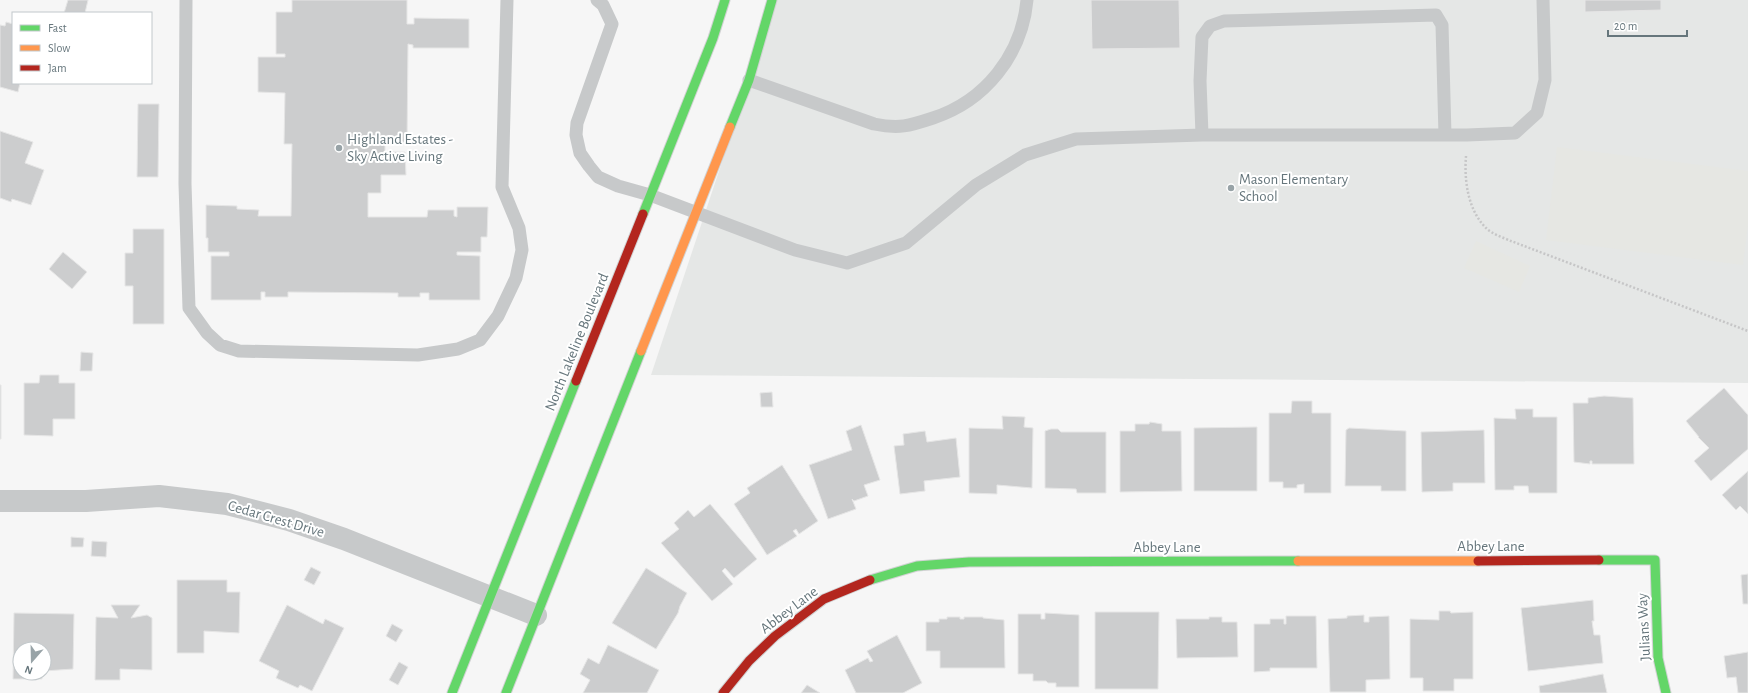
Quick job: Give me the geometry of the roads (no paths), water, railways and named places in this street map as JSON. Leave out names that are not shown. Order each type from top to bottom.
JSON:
[{"type":"main road","name":"North Lakeline Boulevard","points":[[452,693],[713,38],[725,0]]},
{"type":"main road","points":[[506,693],[749,80],[772,0]]},
{"type":"main road","name":"Abbey Lane","points":[[723,693],[749,661],[775,636],[824,599],[874,578],[917,566],[977,562],[1655,560]]},
{"type":"main road","name":"Julians Way","points":[[1655,560],[1658,658],[1666,693]]},
{"type":"street","name":"Cedar Crest Drive","points":[[0,500],[86,501],[159,496],[227,504],[289,520],[344,539],[536,615]]},
{"type":"lane","points":[[186,0],[185,184],[189,308],[207,333],[220,345],[239,351],[418,355],[458,349],[480,340],[498,316],[516,278],[522,250],[519,228],[502,187],[507,0]]},
{"type":"lane","points":[[597,0],[603,5],[612,24],[577,123],[576,135],[580,153],[598,177],[618,186],[650,195],[795,250],[847,263],[906,243],[976,185],[1025,155],[1076,139],[1202,135],[1467,135],[1515,133],[1537,113],[1545,80],[1543,0]]},
{"type":"lane","points":[[749,80],[874,124],[891,128],[908,127],[960,107],[980,93],[998,75],[1019,37],[1027,0]]},
{"type":"lane","points":[[1202,135],[1200,81],[1202,37],[1210,26],[1224,21],[1436,15],[1442,25],[1445,135]]},
{"type":"place","name":"Highland Estates - Sky Active Living","points":[[339,148]]},
{"type":"place","name":"Mason Elementary School","points":[[1231,188]]}]
